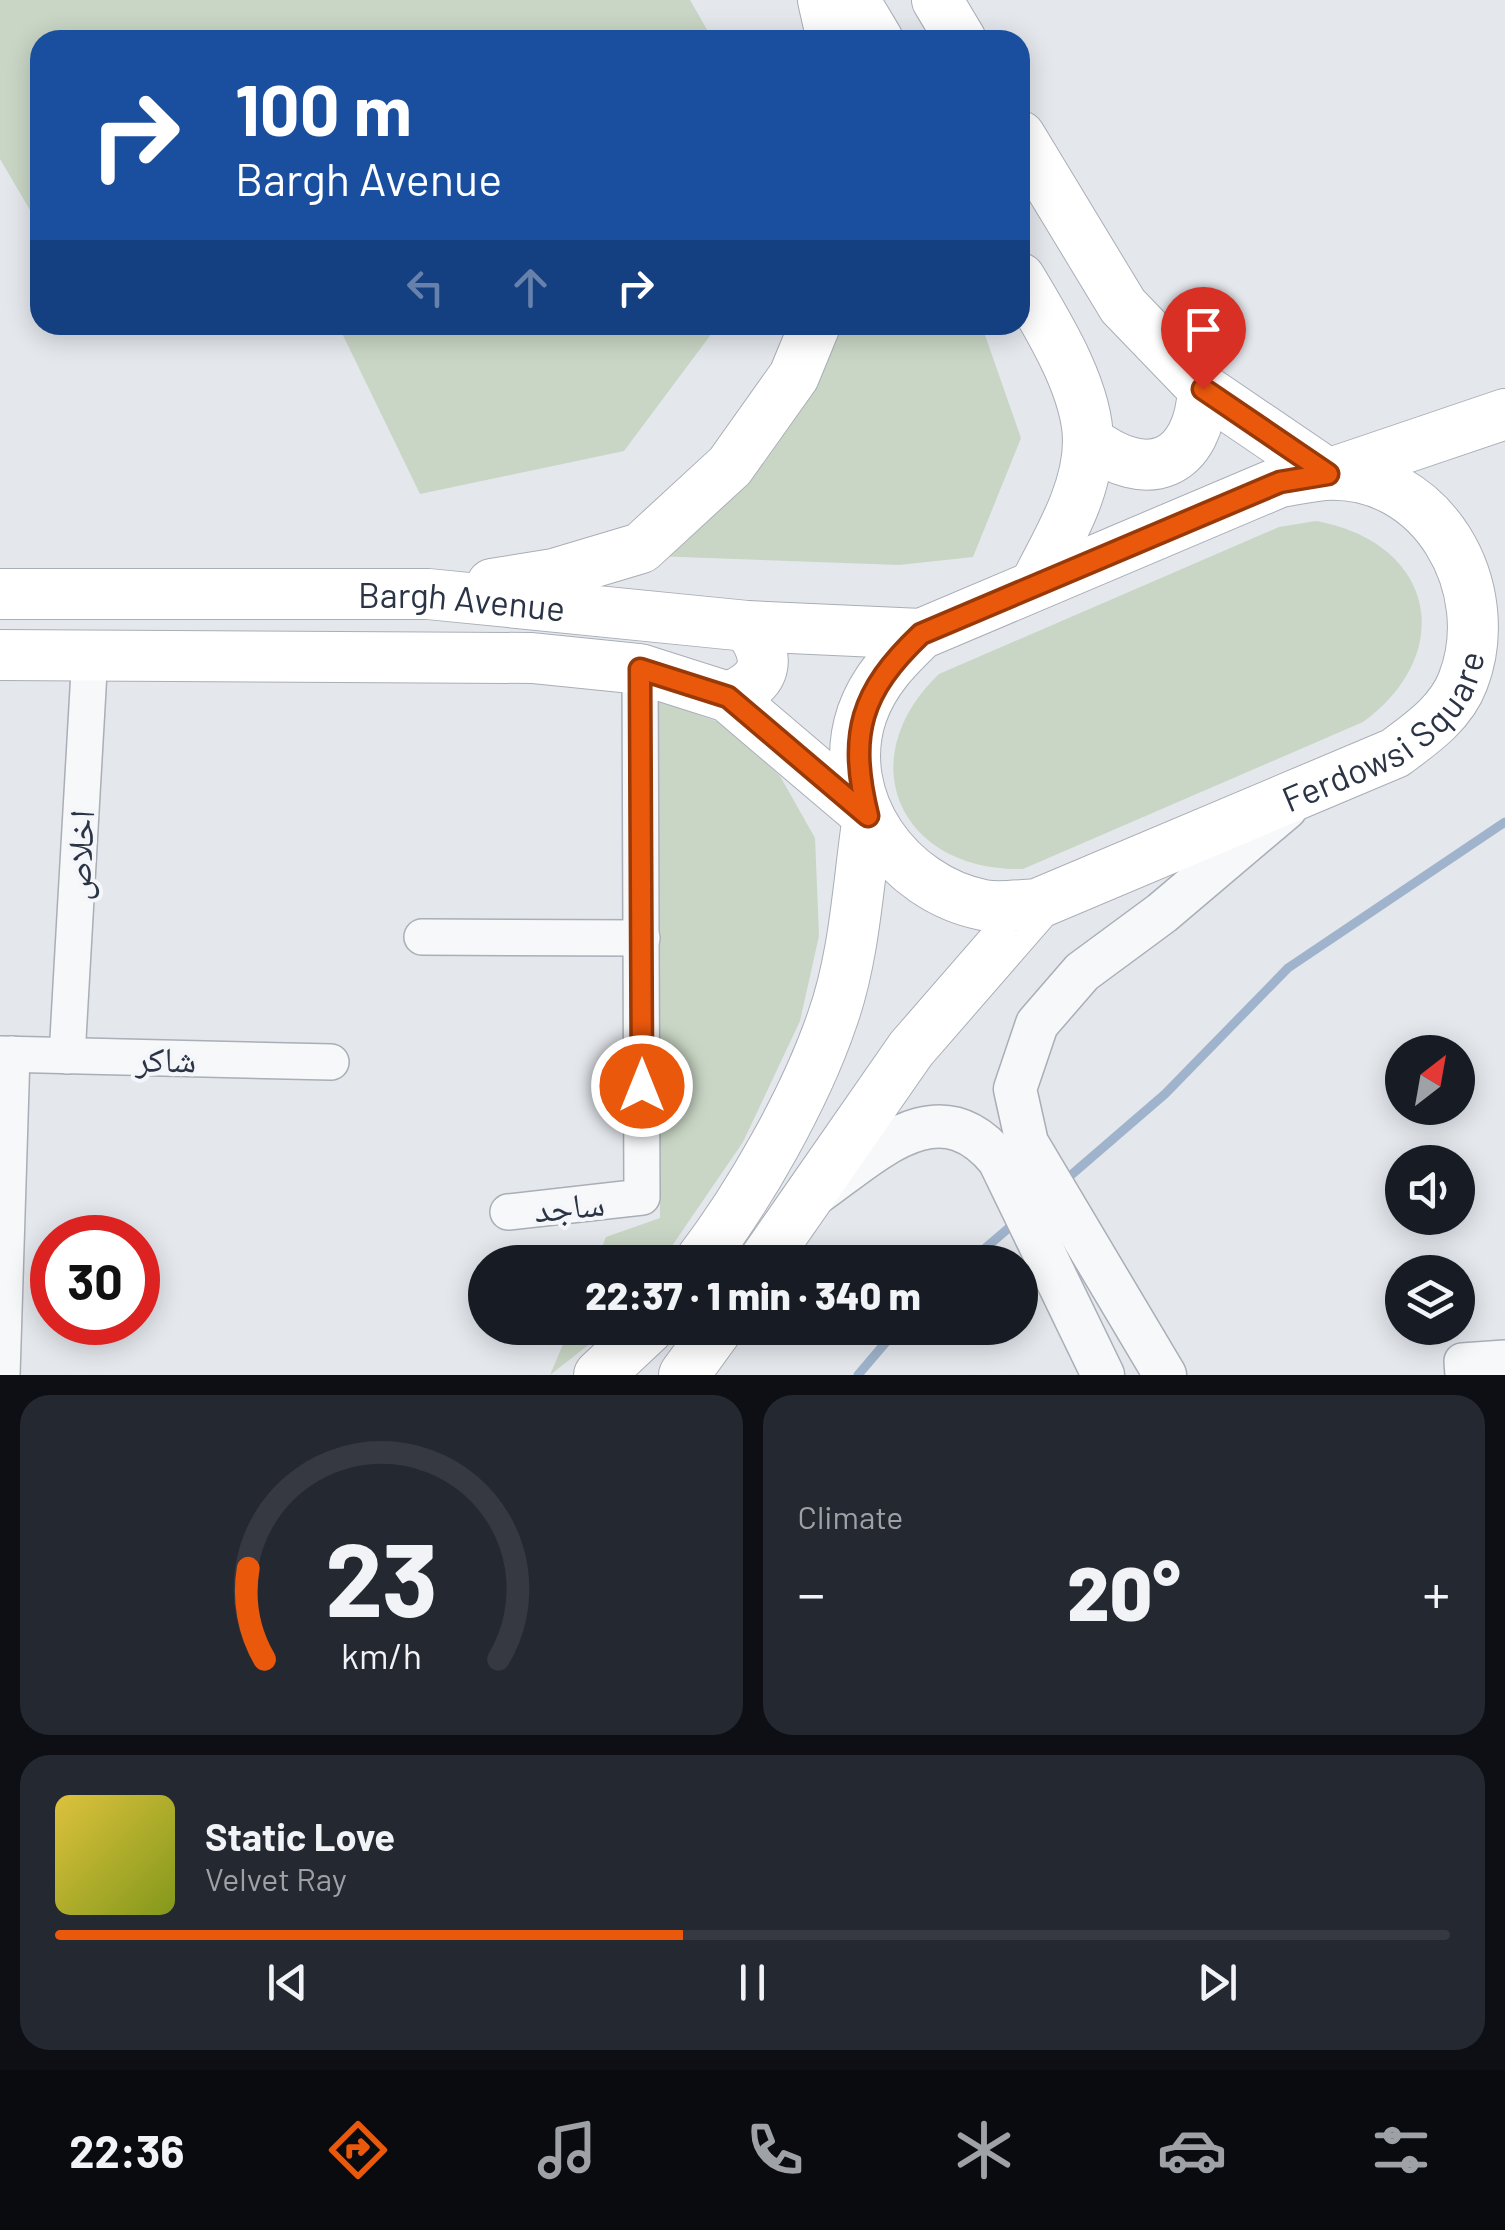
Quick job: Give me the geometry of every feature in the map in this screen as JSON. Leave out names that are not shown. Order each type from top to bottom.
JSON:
[{"type":"main road","points":[[822,0],[830,30]]},
{"type":"main road","points":[[854,0],[872,30]]},
{"type":"main road","points":[[937,0],[956,30]]},
{"type":"main road","points":[[1030,152],[1124,306],[1203,389],[1328,474],[1505,414]]},
{"type":"main road","points":[[1030,295],[1067,358],[1088,440],[1074,508],[1035,585]]},
{"type":"main road","points":[[428,594],[554,574],[641,548],[730,466],[794,376],[810,335]]},
{"type":"main road","points":[[1088,440],[1116,462],[1150,466],[1181,452],[1201,424],[1203,389]]},
{"type":"main road","name":"Ferdowsi Square","points":[[1328,474],[1376,483],[1419,506],[1452,542],[1472,588],[1475,637],[1462,684],[1435,724],[1396,753],[1037,904],[985,906],[936,890],[896,859],[868,816],[856,766],[862,715],[884,669],[921,634],[1280,482],[1328,474]]},
{"type":"main road","name":"Bargh Avenue","points":[[0,594],[428,594],[747,626],[921,634]]},
{"type":"main road","points":[[1462,684],[1505,623]]},
{"type":"main road","points":[[728,697],[750,689],[763,669],[762,645],[747,626]]},
{"type":"main road","name":"Bargh Avenue","points":[[0,655],[532,658],[640,669],[728,697],[868,816]]},
{"type":"main road","points":[[712,1245],[777,1138],[832,1020],[850,942],[868,816]]},
{"type":"main road","points":[[775,1245],[910,1049],[1037,904]]},
{"type":"main road","points":[[599,1375],[631,1345]]},
{"type":"main road","points":[[684,1375],[706,1345]]},
{"type":"street","name":"اخلاص","points":[[67,1056],[90,654]]},
{"type":"street","name":"ساجد","points":[[508,1212],[642,1198],[640,669]]},
{"type":"street","points":[[1103,1375],[1040,1202],[1015,1089],[1037,1024],[1082,972],[1162,913],[1307,790]]},
{"type":"street","points":[[422,937],[642,938]]},
{"type":"street","name":"شاکر","points":[[6,1054],[331,1062]]},
{"type":"street","points":[[2,1375],[6,1054]]},
{"type":"street","points":[[806,1200],[902,1134],[945,1124],[980,1137],[1040,1202],[1165,1375]]},
{"type":"street","points":[[1463,1375],[1462,1361],[1505,1358]]},
{"type":"green space","points":[[0,0],[690,0],[707,30],[30,30],[30,210],[0,159]]},
{"type":"green space","points":[[343,335],[711,335],[624,451],[420,494]]},
{"type":"green space","points":[[819,335],[985,335],[1021,438],[973,557],[899,565],[652,556]]},
{"type":"green space","points":[[1316,521],[1356,533],[1386,551],[1408,575],[1419,603],[1421,633],[1413,664],[1393,694],[1363,722],[1023,869],[980,865],[945,852],[919,831],[901,805],[894,774],[897,741],[912,707],[939,674],[1279,527]]},
{"type":"green space","points":[[657,700],[724,724],[780,776],[815,838],[819,936],[800,1021],[743,1142],[673,1245],[603,1245],[606,1237],[660,1218]]},
{"type":"green space","points":[[563,1345],[588,1345],[550,1375]]},
{"type":"waterway","points":[[1063,1182],[1165,1094],[1288,968],[1505,822]]},
{"type":"waterway","points":[[989,1245],[1017,1221]]},
{"type":"waterway","points":[[858,1375],[884,1345]]},
{"type":"route","points":[[642,1086],[640,669],[728,697],[868,816],[856,766],[862,715],[884,669],[921,634],[1280,482],[1328,474],[1203,389]]}]
